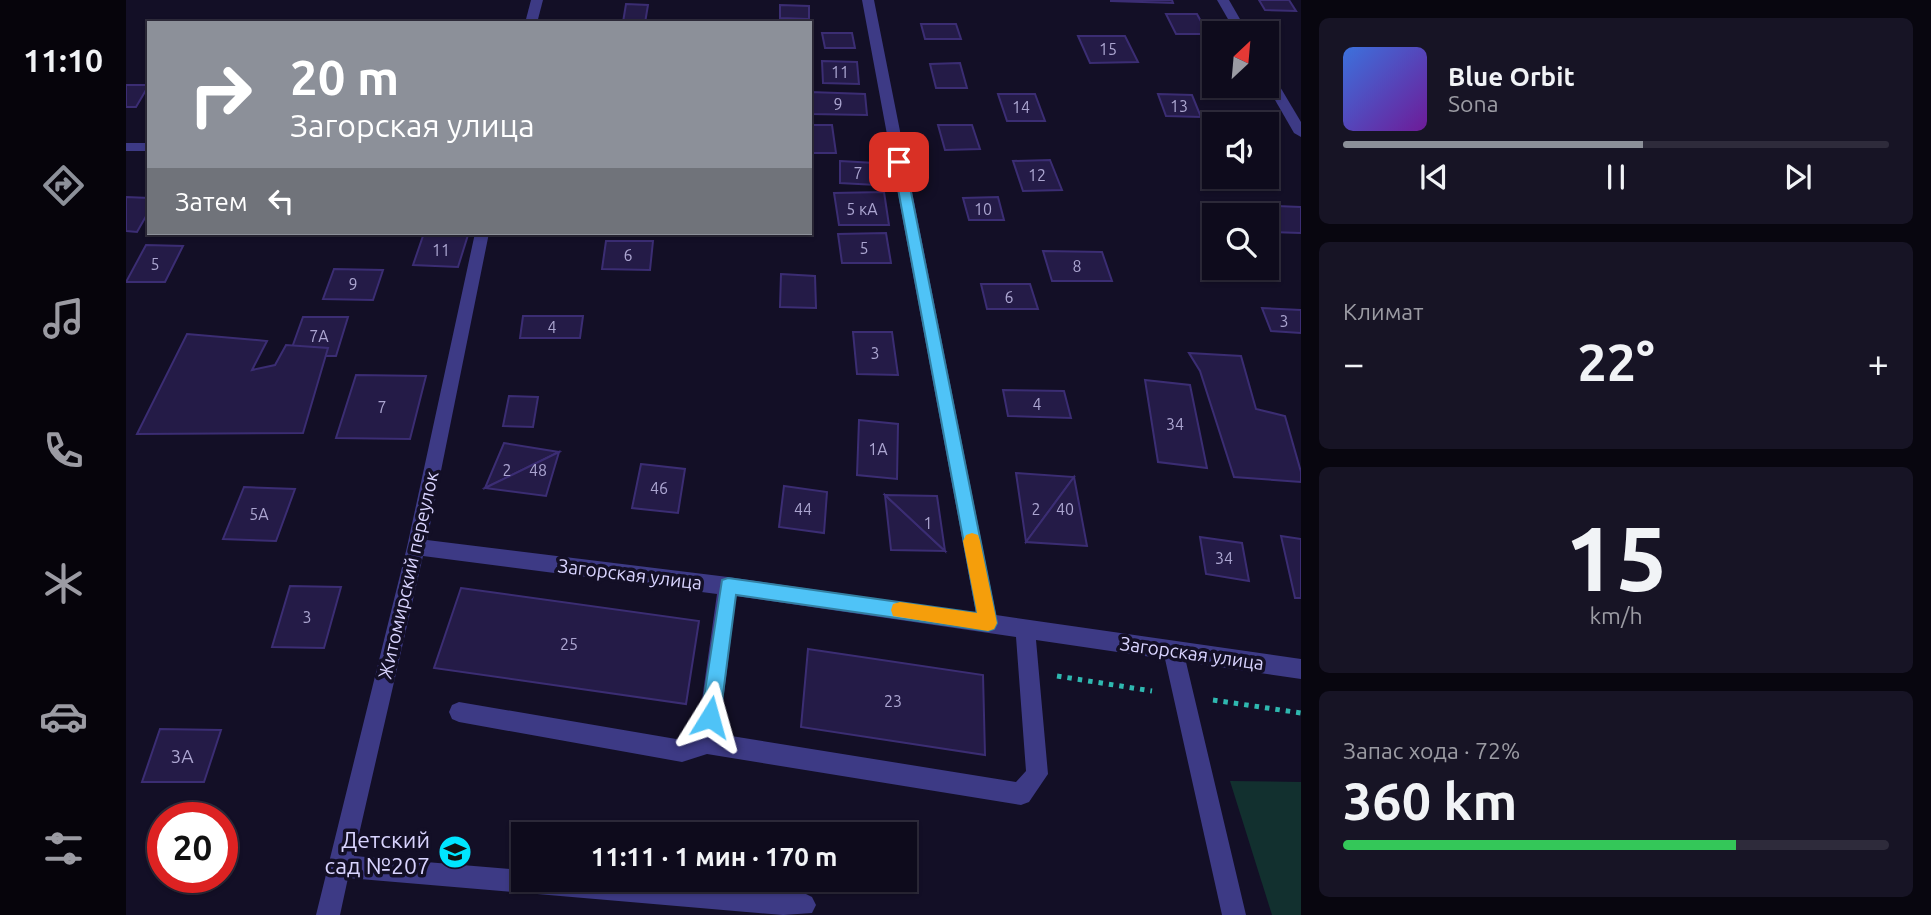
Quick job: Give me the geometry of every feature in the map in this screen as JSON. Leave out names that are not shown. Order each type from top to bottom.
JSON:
[{"type":"street","points":[[532,21],[537,0]]},
{"type":"street","points":[[868,0],[988,623]]},
{"type":"street","points":[[1223,0],[1235,21]]},
{"type":"street","points":[[1279,95],[1301,133]]},
{"type":"street","points":[[126,147],[147,148]]},
{"type":"street","name":"Житомирский переулок","points":[[328,915],[416,547],[482,235]]},
{"type":"street","name":"Загорская улица","points":[[416,547],[728,586],[1301,669]]},
{"type":"street","points":[[707,743],[728,586]]},
{"type":"street","points":[[459,712],[682,751],[707,743],[1021,794],[1037,774],[1025,628]]},
{"type":"street","points":[[1173,650],[1234,915]]},
{"type":"street","points":[[340,866],[804,905]]},
{"type":"green space","points":[[1230,781],[1301,782],[1301,915],[1272,915]]},
{"type":"building","points":[[1172,0],[1173,3],[1111,1]]},
{"type":"building","points":[[1259,0],[1289,0],[1296,11],[1265,10]]},
{"type":"building","points":[[626,4],[648,5],[645,21],[623,21]]},
{"type":"building","points":[[780,5],[809,6],[809,19],[780,18]]},
{"type":"building","points":[[1166,14],[1197,14],[1202,23],[1202,34],[1176,34]]},
{"type":"building","points":[[921,24],[956,24],[961,39],[925,39]]},
{"type":"building","points":[[822,33],[852,33],[855,48],[825,48]]},
{"type":"building","points":[[1078,36],[1125,36],[1138,62],[1090,63]]},
{"type":"building","points":[[822,61],[857,62],[859,84],[823,83]]},
{"type":"building","points":[[960,63],[967,88],[936,88],[930,64]]},
{"type":"building","points":[[126,85],[147,85],[136,107],[126,107]]},
{"type":"building","points":[[812,92],[865,94],[867,115],[812,114]]},
{"type":"building","points":[[998,94],[1035,94],[1045,121],[1007,121]]},
{"type":"building","points":[[1158,94],[1192,95],[1201,117],[1166,116]]},
{"type":"building","points":[[812,125],[832,125],[836,153],[812,153]]},
{"type":"building","points":[[938,125],[972,125],[980,149],[945,150]]},
{"type":"building","points":[[1050,160],[1062,190],[1023,191],[1013,161]]},
{"type":"building","points":[[840,161],[875,163],[876,185],[840,183]]},
{"type":"building","points":[[1220,189],[1255,190],[1221,190]]},
{"type":"building","points":[[884,192],[889,225],[839,225],[834,193]]},
{"type":"building","points":[[126,197],[147,198],[147,214],[137,232],[126,231]]},
{"type":"building","points":[[998,197],[1004,220],[969,220],[963,198]]},
{"type":"building","points":[[1279,206],[1301,207],[1301,233],[1279,232]]},
{"type":"building","points":[[886,233],[891,263],[842,263],[838,234]]},
{"type":"building","points":[[423,235],[468,235],[458,267],[413,265]]},
{"type":"building","points":[[606,241],[653,241],[650,270],[602,269]]},
{"type":"building","points":[[146,245],[183,246],[165,282],[126,282]]},
{"type":"building","points":[[1043,251],[1102,252],[1112,281],[1052,281]]},
{"type":"building","points":[[334,269],[383,270],[373,300],[323,299]]},
{"type":"building","points":[[781,274],[815,276],[816,308],[780,307]]},
{"type":"building","points":[[981,284],[1030,284],[1038,309],[987,309]]},
{"type":"building","points":[[1262,308],[1301,310],[1301,333],[1271,331]]},
{"type":"building","points":[[523,316],[583,316],[580,338],[520,338]]},
{"type":"building","points":[[303,317],[348,317],[336,356],[289,356]]},
{"type":"building","points":[[853,332],[892,332],[898,375],[857,374]]},
{"type":"building","points":[[187,334],[267,341],[252,370],[275,365],[286,345],[328,348],[303,433],[137,434]]},
{"type":"building","points":[[1189,353],[1241,356],[1256,409],[1285,416],[1301,472],[1301,482],[1234,477],[1200,371]]},
{"type":"building","points":[[356,375],[426,376],[410,439],[336,438]]},
{"type":"building","points":[[1145,380],[1190,385],[1207,468],[1158,462]]},
{"type":"building","points":[[1003,390],[1064,391],[1071,418],[1008,416]]},
{"type":"building","points":[[509,396],[538,397],[533,427],[503,426]]},
{"type":"building","points":[[859,420],[898,424],[897,479],[857,475]]},
{"type":"building","points":[[504,443],[559,452],[485,488]]},
{"type":"building","points":[[559,452],[546,496],[485,488]]},
{"type":"building","points":[[641,464],[685,469],[678,513],[632,508]]},
{"type":"building","points":[[1016,473],[1074,477],[1026,542]]},
{"type":"building","points":[[1074,477],[1087,546],[1026,542]]},
{"type":"building","points":[[784,486],[827,492],[824,533],[779,527]]},
{"type":"building","points":[[244,487],[295,489],[276,541],[223,539]]},
{"type":"building","points":[[885,495],[945,551],[891,550]]},
{"type":"building","points":[[885,495],[937,496],[945,551]]},
{"type":"building","points":[[1281,536],[1301,539],[1301,598],[1295,598]]},
{"type":"building","points":[[1200,537],[1242,543],[1249,581],[1206,574]]},
{"type":"building","points":[[290,586],[341,587],[324,648],[272,647]]},
{"type":"building","points":[[461,588],[699,621],[686,704],[434,668]]},
{"type":"building","points":[[808,649],[983,675],[985,755],[801,727]]},
{"type":"building","points":[[160,729],[221,730],[204,782],[142,782]]},
{"type":"slow traffic","points":[[900,610],[988,623],[972,541]]},
{"type":"place","name":"Детский сад №207","points":[[455,852]]},
{"type":"route","points":[[710,717],[728,586],[988,623],[899,162]]}]
